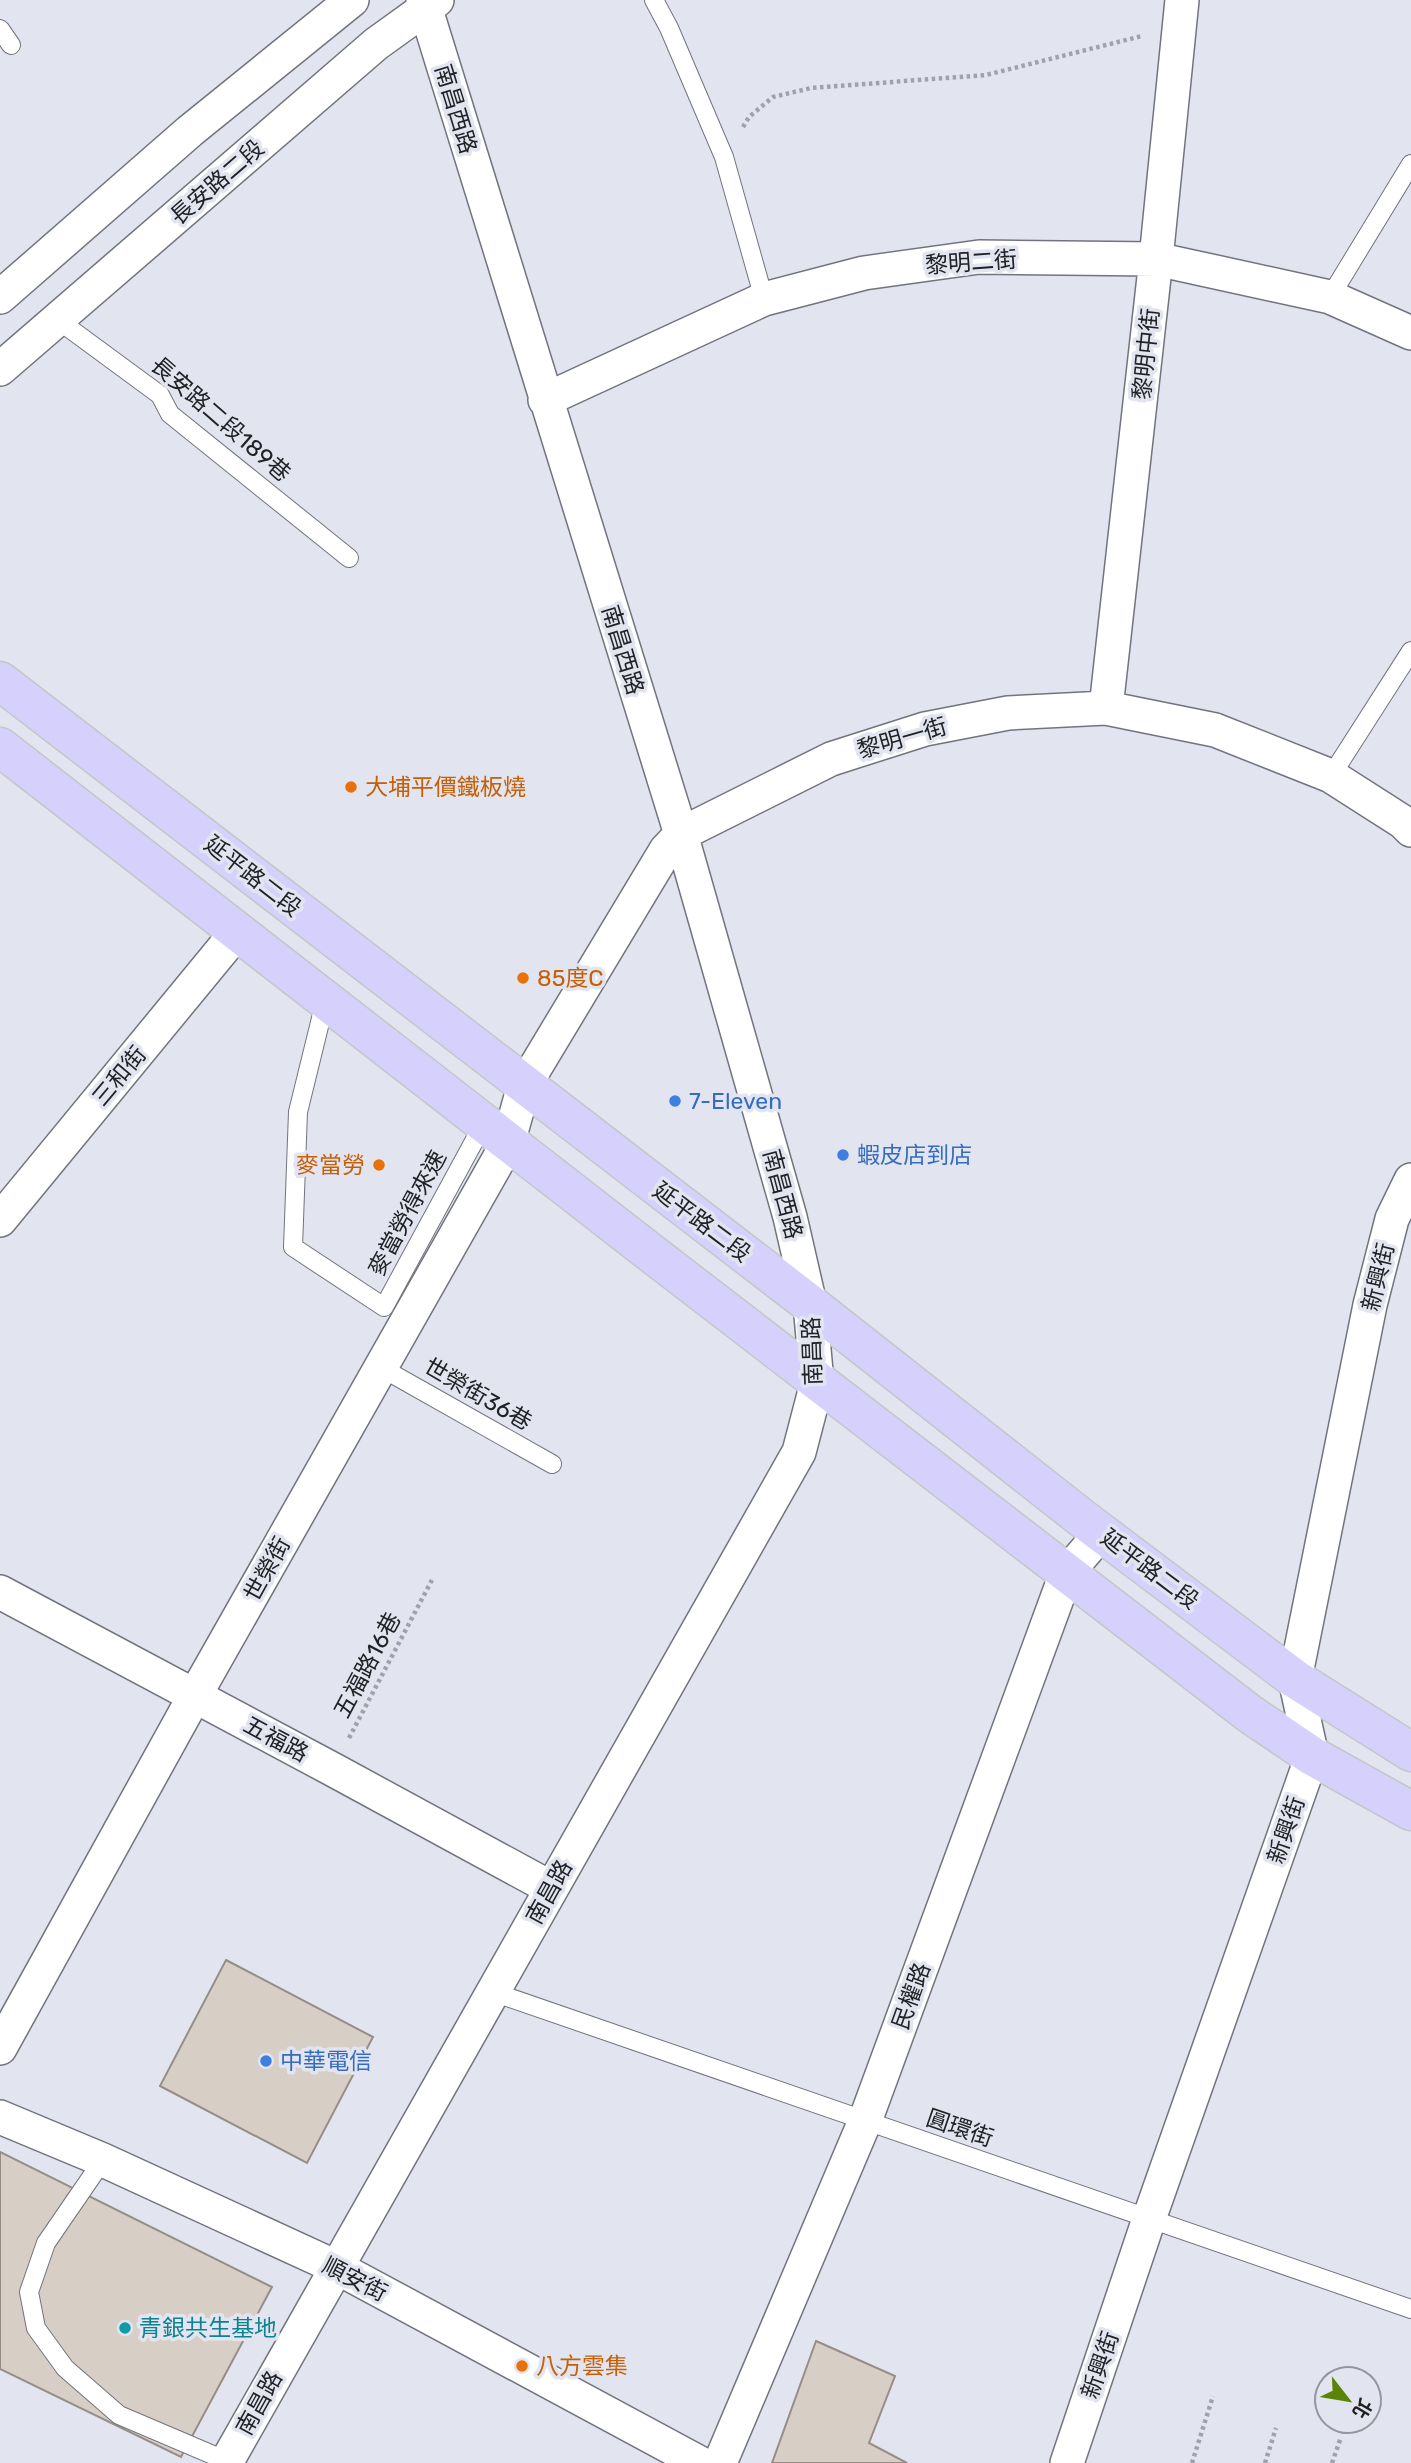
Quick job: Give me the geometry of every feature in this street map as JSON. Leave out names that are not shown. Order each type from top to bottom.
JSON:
[{"type":"main road","name":"延平路二段","points":[[0,681],[810,1304],[1101,1533],[1295,1679],[1411,1752]]},
{"type":"main road","points":[[0,747],[817,1383],[1250,1714],[1311,1756],[1411,1811]]},
{"type":"street","points":[[0,297],[190,131],[352,0]]},
{"type":"street","name":"長安路二段","points":[[0,369],[376,44],[429,3]]},
{"type":"street","name":"南昌西路","points":[[429,3],[545,400],[681,834],[790,1217],[810,1304]]},
{"type":"street","name":"黎明中街","points":[[1106,708],[1156,259],[1180,13]]},
{"type":"street","name":"黎明二街","points":[[545,400],[764,299],[864,273],[979,257],[1156,259],[1331,297],[1411,333]]},
{"type":"street","name":"黎明一街","points":[[524,1086],[666,850],[681,834],[831,759],[925,729],[1008,713],[1106,708],[1215,730],[1331,776],[1403,822],[1411,830]]},
{"type":"street","name":"三和街","points":[[0,1220],[237,932]]},
{"type":"street","name":"世榮街","points":[[0,2048],[380,1367],[496,1133],[524,1086]]},
{"type":"street","name":"新興街","points":[[1067,2463],[1311,1756],[1295,1679],[1370,1305],[1392,1219],[1411,1180]]},
{"type":"street","name":"南昌路","points":[[227,2462],[799,1452],[817,1383],[810,1304]]},
{"type":"street","name":"民權路","points":[[720,2463],[865,2121],[1066,1574],[1101,1533]]},
{"type":"street","name":"五福路","points":[[0,1592],[551,1888]]},
{"type":"street","name":"順安街","points":[[0,2116],[336,2267],[700,2463]]},
{"type":"lane","points":[[653,0],[669,28],[724,158],[764,299]]},
{"type":"lane","points":[[0,29],[11,45]]},
{"type":"lane","points":[[1331,297],[1411,164]]},
{"type":"lane","name":"長安路二段189巷","points":[[58,320],[160,394],[170,414],[349,558]]},
{"type":"lane","points":[[1331,776],[1411,651]]},
{"type":"lane","name":"麥當勞得來速","points":[[325,1002],[298,1112],[293,1247],[384,1307],[496,1133]]},
{"type":"lane","name":"世榮街36巷","points":[[380,1367],[552,1464]]},
{"type":"lane","name":"圓環街","points":[[493,1992],[1411,2309]]},
{"type":"lane","points":[[103,2161],[46,2243],[29,2292],[36,2328],[65,2368],[119,2415],[227,2462]]},
{"type":"path","points":[[724,158],[748,117],[773,97],[811,88],[986,75],[1180,13]]},
{"type":"path","name":"五福路16巷","points":[[332,1769],[433,1578]]},
{"type":"path","points":[[1192,2463],[1213,2396]]},
{"type":"path","points":[[1265,2463],[1276,2428]]},
{"type":"path","points":[[1332,2463],[1341,2437]]},
{"type":"building","name":"中華電信","points":[[226,1960],[373,2037],[307,2163],[160,2086]]},
{"type":"building","name":"青銀共生基地","points":[[0,2152],[272,2287],[181,2457],[0,2369]]},
{"type":"building","points":[[816,2341],[895,2376],[869,2443],[907,2463],[772,2463]]},
{"type":"place","name":"大埔平價鐵板燒","points":[[351,787]]},
{"type":"place","name":"85度C","points":[[523,978]]},
{"type":"place","name":"7-Eleven","points":[[675,1101]]},
{"type":"place","name":"蝦皮店到店","points":[[843,1155]]},
{"type":"place","name":"麥當勞","points":[[379,1165]]},
{"type":"place","name":"中華電信","points":[[266,2061]]},
{"type":"place","name":"青銀共生基地","points":[[125,2328]]},
{"type":"place","name":"八方雲集","points":[[522,2366]]}]
